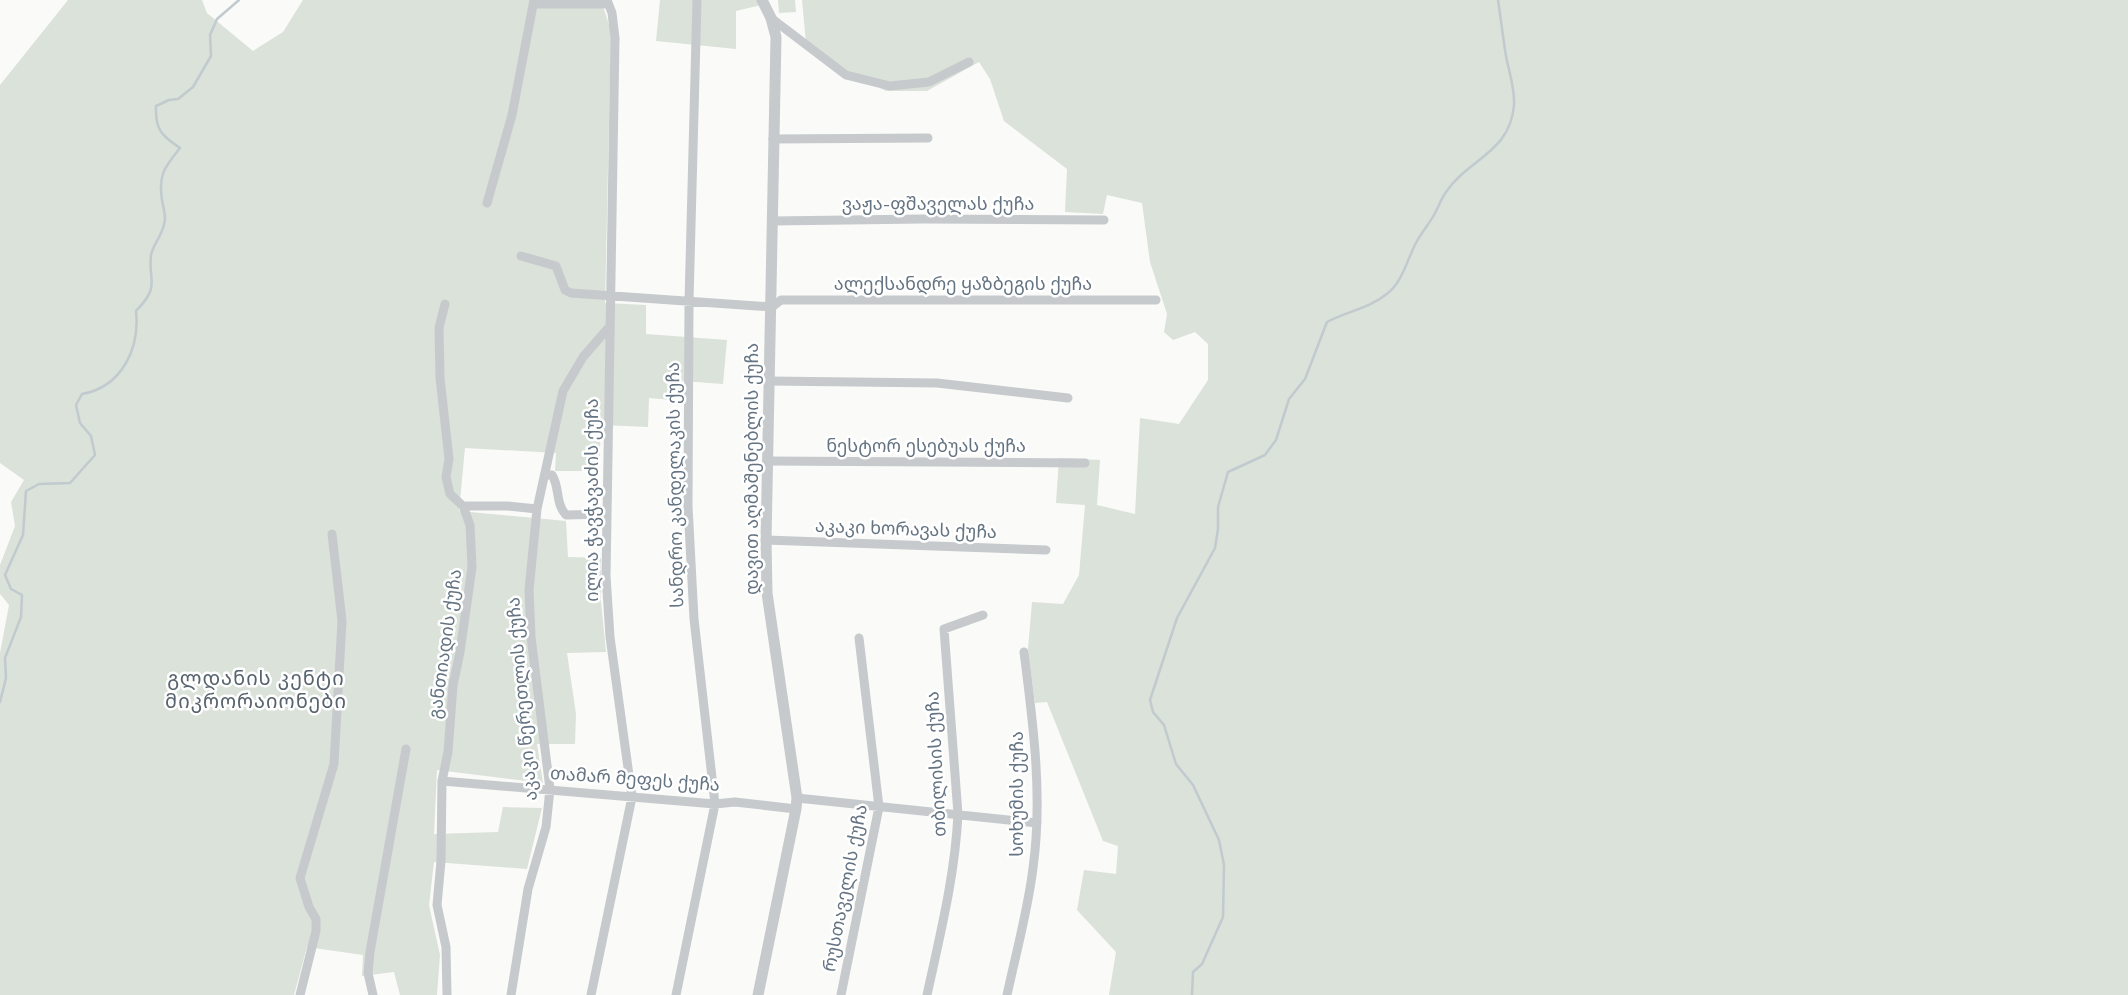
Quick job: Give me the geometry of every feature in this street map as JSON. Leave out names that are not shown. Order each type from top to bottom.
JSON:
[{"type":"street","name":"სანდრო კანდელაკის ქუჩა","points":[[676,995],[715,804],[694,619],[688,506],[689,301],[697,0]]},
{"type":"street","name":"დავით აღმაშენებლის ქუჩა","points":[[758,995],[796,804],[767,593],[767,461],[772,307],[776,37],[771,18],[762,0]]},
{"type":"street","points":[[487,203],[512,115],[534,2],[608,2]]},
{"type":"street","name":"ილია ჭავჭავაძის ქუჩა","points":[[591,995],[632,797],[610,637],[606,576],[615,38],[612,13],[608,2]]},
{"type":"street","points":[[771,18],[846,75],[890,86],[929,82],[969,62]]},
{"type":"street","points":[[773,139],[928,138]]},
{"type":"street","name":"ვაჟა-ფშაველას ქუჩა","points":[[772,222],[923,219],[1104,220]]},
{"type":"street","points":[[521,256],[556,266],[565,290],[571,293],[772,307]]},
{"type":"street","name":"ალექსანდრე ყაზბეგის ქუჩა","points":[[772,307],[781,300],[1156,300]]},
{"type":"street","name":"განთიადის ქუჩა","points":[[445,304],[439,328],[440,378],[449,459],[446,477],[450,494],[463,506],[470,525],[472,567],[460,652],[453,685],[448,752],[442,781],[437,905],[446,947],[447,995]]},
{"type":"street","name":"აკაკი წერეთლის ქუჩა","points":[[511,995],[528,889],[546,827],[550,789],[531,637],[528,590],[537,510],[563,390],[583,357],[610,326]]},
{"type":"street","points":[[769,381],[937,383],[1068,398]]},
{"type":"street","name":"ნესტორ ესებუას ქუჩა","points":[[767,461],[1085,464]]},
{"type":"street","points":[[545,474],[552,475],[555,479],[558,501],[566,515],[607,514]]},
{"type":"street","points":[[463,506],[507,506],[537,510]]},
{"type":"street","points":[[300,995],[316,930],[316,918],[309,907],[300,878],[334,764],[342,621],[332,534]]},
{"type":"street","name":"აკაკი ხორავას ქუჩა","points":[[766,540],[1046,550]]},
{"type":"street","name":"თბილისის ქუჩა","points":[[927,995],[950,886],[958,814],[944,629],[983,616]]},
{"type":"street","name":"რუსთაველის ქუჩა","points":[[841,995],[879,807],[859,638]]},
{"type":"street","name":"სოხუმის ქუჩა","points":[[1007,995],[1033,869],[1037,823],[1034,731],[1024,652]]},
{"type":"street","points":[[372,995],[368,973],[370,952],[406,749]]},
{"type":"street","name":"თამარ მეფეს ქუჩა","points":[[442,781],[715,804],[735,802],[879,807],[1037,823]]},
{"type":"shaded area","points":[[68,0],[202,0],[207,13],[253,51],[283,32],[303,0],[601,0],[611,31],[605,303],[646,305],[646,334],[727,340],[723,384],[682,381],[683,401],[649,398],[648,427],[601,425],[599,471],[555,471],[556,453],[465,448],[459,511],[566,521],[568,557],[601,558],[601,601],[606,652],[567,653],[576,714],[575,744],[537,744],[543,783],[437,770],[434,834],[498,832],[503,807],[542,808],[527,869],[434,862],[429,905],[440,955],[437,995],[400,995],[394,972],[362,976],[363,955],[307,947],[294,995],[0,995],[0,653],[9,605],[0,594],[0,565],[15,526],[11,502],[24,480],[0,463],[0,85]]},
{"type":"shaded area","points":[[660,0],[759,0],[761,5],[736,11],[736,49],[656,41]]},
{"type":"shaded area","points":[[778,0],[795,0],[796,12],[779,13]]},
{"type":"shaded area","points":[[802,0],[2128,0],[2128,995],[1109,995],[1116,952],[1077,910],[1084,870],[1116,874],[1118,846],[1103,841],[1047,702],[1035,703],[1028,649],[1032,602],[1063,604],[1079,575],[1085,505],[1056,503],[1059,458],[1100,460],[1097,505],[1135,514],[1140,418],[1179,424],[1208,380],[1208,344],[1195,332],[1173,340],[1164,332],[1167,314],[1150,262],[1142,203],[1107,195],[1103,214],[1065,212],[1067,169],[1004,121],[990,79],[979,62],[927,91],[886,91],[842,69],[806,43]]},
{"type":"waterway","points":[[0,702],[6,678],[5,658],[21,617],[22,595],[11,589],[5,575],[23,535],[26,491],[39,484],[70,483],[95,455],[91,436],[80,423],[76,405],[82,394],[96,390],[108,383],[125,364],[135,339],[136,311],[144,302],[151,289],[151,255],[163,229],[165,219],[161,191],[162,177],[167,166],[180,148],[164,136],[158,127],[156,106],[169,100],[178,99],[193,87],[211,56],[210,35],[217,19],[239,0]]},
{"type":"waterway","points":[[1192,995],[1193,972],[1202,964],[1223,917],[1224,865],[1219,840],[1193,785],[1176,764],[1164,725],[1153,712],[1150,700],[1177,618],[1215,548],[1218,529],[1218,507],[1228,472],[1265,455],[1276,440],[1289,399],[1305,379],[1327,322],[1373,303],[1393,288],[1398,282],[1417,241],[1446,192],[1455,180],[1497,145],[1505,134],[1511,121],[1514,99],[1498,0]]},
{"type":"district","name":"გლდანის კენტი მიკრორაიონები","points":[[256,690]]}]
